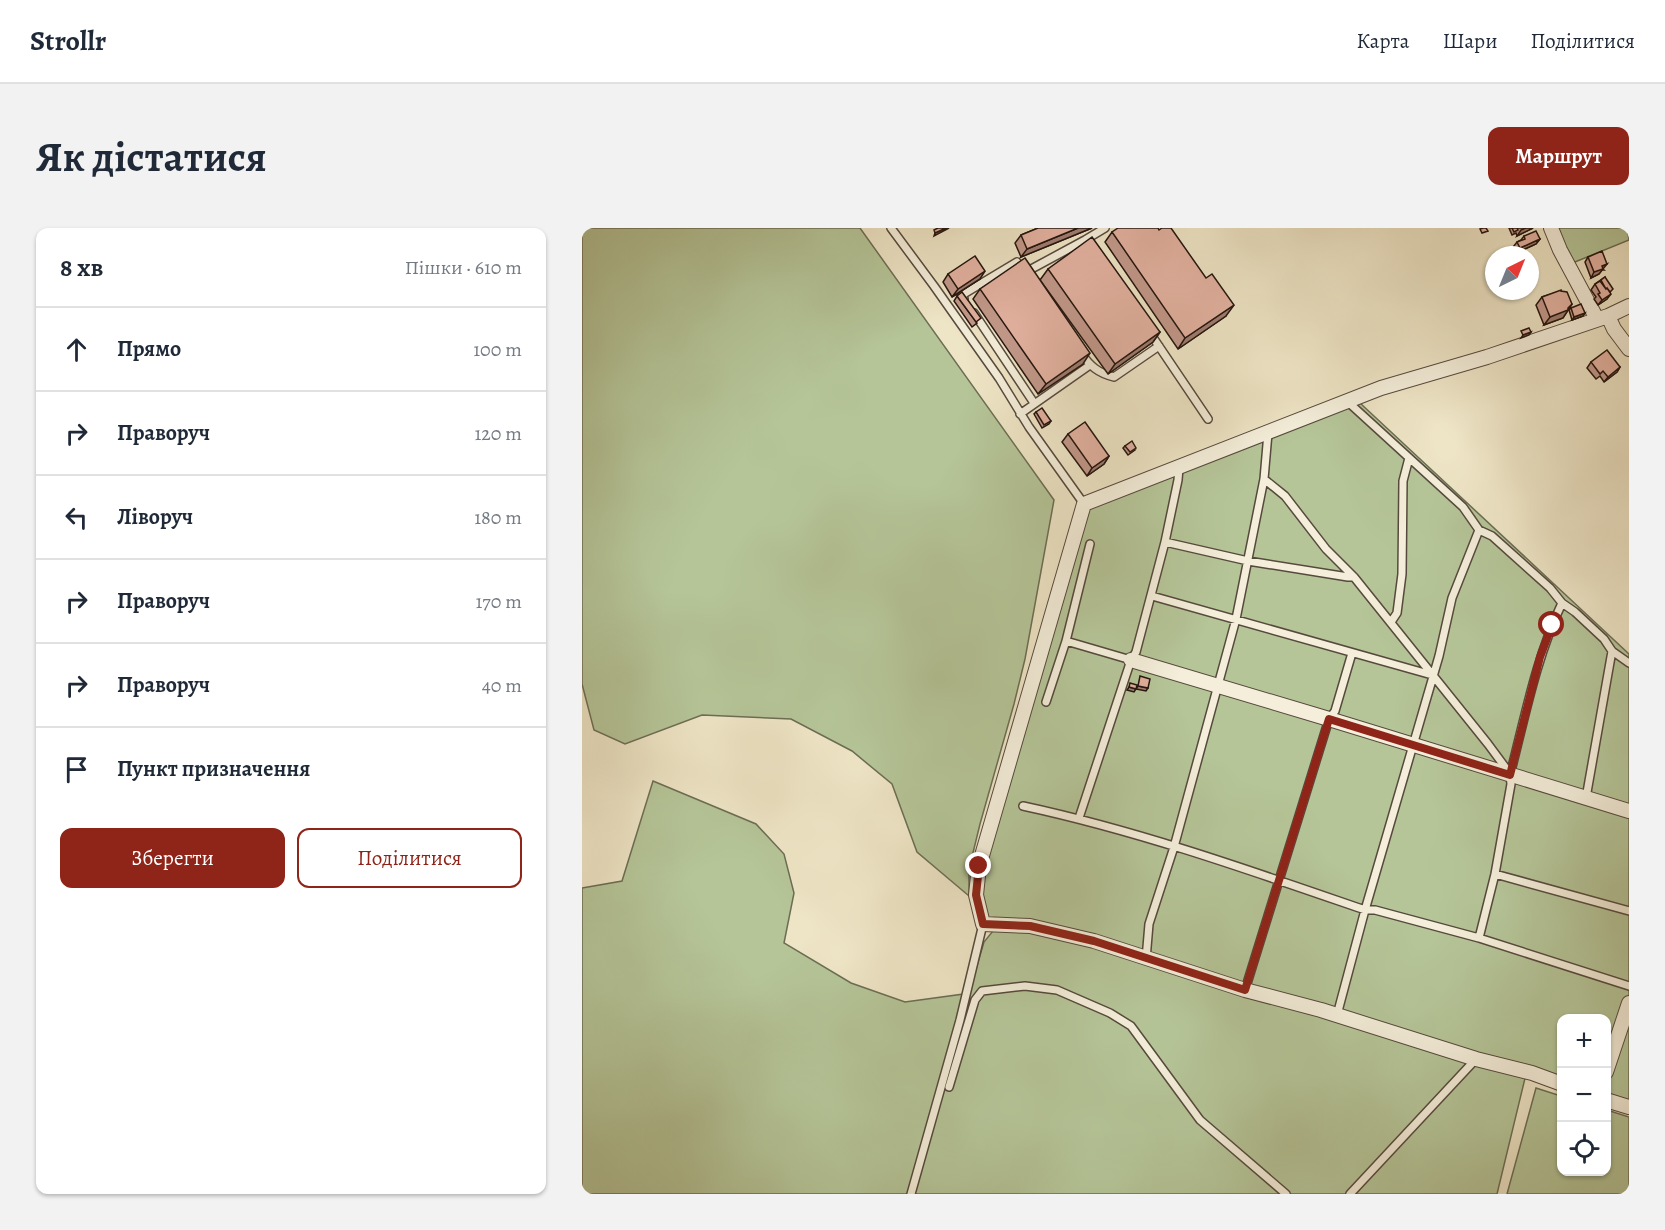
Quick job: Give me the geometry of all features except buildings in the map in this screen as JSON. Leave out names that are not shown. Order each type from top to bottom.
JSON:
[{"type":"street","points":[[1551,228],[1560,250],[1602,318],[1614,329],[1629,349]]},
{"type":"street","points":[[1557,1082],[1336,1015],[1245,990],[1094,941],[1030,926],[983,924],[976,895],[979,866],[1084,504],[1381,388],[1487,357],[1602,318],[1629,306]]},
{"type":"street","points":[[1131,660],[1629,811]]},
{"type":"street","points":[[1607,1068],[1629,1003]]},
{"type":"street","points":[[1611,1102],[1629,1107]]},
{"type":"lane","points":[[891,228],[941,295],[999,378],[1060,473],[1084,504]]},
{"type":"lane","points":[[1024,273],[1105,228]]},
{"type":"lane","points":[[1085,240],[1092,250]]},
{"type":"lane","points":[[1031,282],[1017,262],[962,295],[1035,403]]},
{"type":"lane","points":[[1146,327],[1208,419]]},
{"type":"lane","points":[[1077,346],[1090,365],[1101,374],[1114,377],[1159,346]]},
{"type":"lane","points":[[1020,414],[1090,365]]},
{"type":"lane","points":[[1348,402],[1463,507],[1479,530],[1491,536],[1508,550],[1550,588],[1562,603],[1604,639],[1612,651],[1629,663]]},
{"type":"lane","points":[[1146,959],[1149,924],[1174,847],[1236,619],[1264,479],[1268,433]]},
{"type":"lane","points":[[1391,622],[1397,613],[1402,574],[1403,481],[1409,458]]},
{"type":"lane","points":[[1079,818],[1131,660],[1136,652],[1152,596],[1179,468]]},
{"type":"lane","points":[[1264,479],[1285,496],[1326,549],[1354,577],[1488,744],[1510,775]]},
{"type":"lane","points":[[1336,1015],[1439,656],[1452,598],[1479,530]]},
{"type":"lane","points":[[1165,542],[1248,561],[1348,578],[1354,577]]},
{"type":"lane","points":[[1046,702],[1066,641],[1090,544]]},
{"type":"lane","points":[[1152,596],[1432,675]]},
{"type":"lane","points":[[1479,938],[1495,874],[1511,784],[1510,775],[1540,657],[1562,603]]},
{"type":"lane","points":[[1066,641],[1131,660]]},
{"type":"lane","points":[[1586,798],[1612,651]]},
{"type":"lane","points":[[1245,990],[1329,719],[1335,711],[1352,653]]},
{"type":"lane","points":[[1023,806],[1079,818],[1365,910],[1376,910],[1479,938],[1629,986]]},
{"type":"lane","points":[[1495,874],[1629,911]]},
{"type":"lane","points":[[911,1194],[960,1020],[983,924]]},
{"type":"lane","points":[[949,1087],[975,1000],[982,991],[1025,986],[1057,990],[1110,1013],[1131,1026],[1200,1120],[1286,1194]]},
{"type":"lane","points":[[1352,1194],[1476,1059]]},
{"type":"green space","points":[[582,228],[860,228],[1054,500],[1025,659],[969,869],[969,896],[917,852],[892,784],[852,751],[791,719],[702,715],[625,744],[594,730],[582,684]]},
{"type":"green space","points":[[1555,228],[1627,228],[1629,240],[1570,264]]},
{"type":"green space","points":[[1360,403],[1629,654],[1629,1102],[1611,1096],[1611,1014],[1557,1014],[1557,1079],[1527,1070],[1497,1194],[913,1194],[984,942],[993,931],[981,903],[983,868],[1083,513],[1101,500]]},
{"type":"green space","points":[[653,781],[756,824],[784,854],[794,893],[784,943],[851,983],[905,1002],[964,994],[908,1194],[582,1194],[582,888],[622,881]]},
{"type":"green space","points":[[1536,1088],[1557,1095],[1557,1176],[1611,1176],[1611,1111],[1629,1117],[1629,1194],[1507,1194]]},
{"type":"route","points":[[979,866],[976,895],[983,924],[1030,926],[1094,941],[1245,990],[1329,719],[1510,775],[1540,657],[1552,625]]}]
